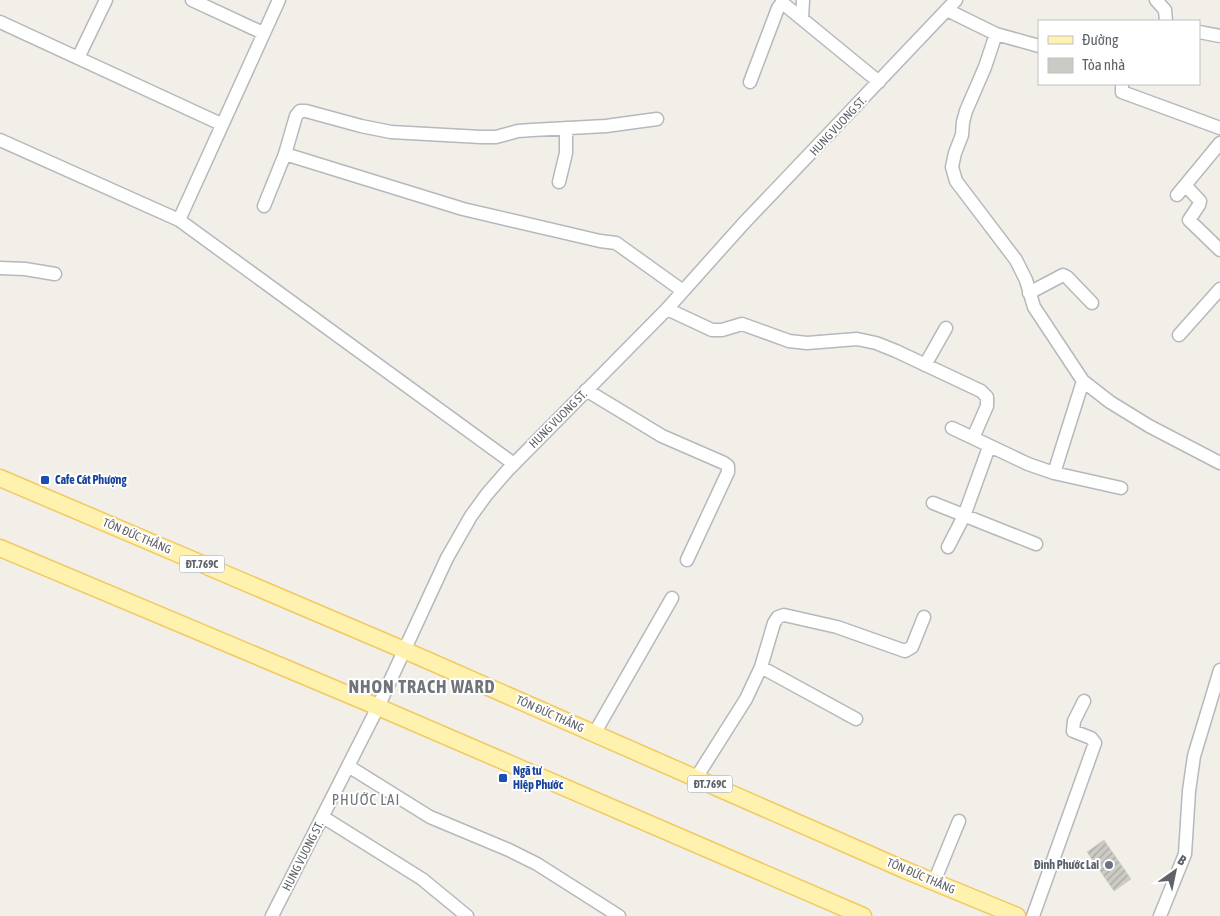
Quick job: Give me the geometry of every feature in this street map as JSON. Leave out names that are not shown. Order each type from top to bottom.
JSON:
[{"type":"main road","name":"TÔN ĐỨC THẮNG","points":[[0,478],[404,650],[934,882],[1017,916]]},
{"type":"main road","points":[[0,548],[378,707],[863,916]]},
{"type":"street","points":[[78,58],[106,0]]},
{"type":"street","points":[[192,0],[263,33]]},
{"type":"street","points":[[179,220],[279,0]]},
{"type":"street","points":[[802,18],[803,0]]},
{"type":"street","name":"HUNG VUONG ST.","points":[[272,916],[378,707],[447,558],[471,516],[487,494],[586,390],[667,309],[744,224],[956,0]]},
{"type":"street","points":[[1156,0],[1165,10],[1166,20]]},
{"type":"street","points":[[750,82],[781,4],[802,18],[879,82]]},
{"type":"street","points":[[947,10],[996,34],[1038,46]]},
{"type":"street","points":[[0,22],[221,124]]},
{"type":"street","points":[[1200,32],[1220,36]]},
{"type":"street","points":[[996,34],[985,67],[966,111],[962,135],[955,153],[953,174],[956,181],[1016,260],[1026,280],[1034,307],[1082,381],[1095,392],[1142,421],[1220,463]]},
{"type":"street","points":[[1122,85],[1122,92],[1220,128]]},
{"type":"street","points":[[264,206],[285,154],[296,116],[300,111],[361,126],[413,134],[496,137],[518,131],[606,126],[657,119]]},
{"type":"street","points":[[559,182],[566,153],[566,128]]},
{"type":"street","points":[[0,140],[179,220],[514,464]]},
{"type":"street","points":[[1220,143],[1182,191],[1200,201],[1189,220],[1220,250]]},
{"type":"street","points":[[285,154],[463,209],[600,241],[616,243],[683,291]]},
{"type":"street","points":[[0,268],[26,269],[55,274]]},
{"type":"street","points":[[1029,293],[1063,275],[1092,303]]},
{"type":"street","points":[[1180,335],[1220,289]]},
{"type":"street","points":[[667,309],[712,330],[722,330],[742,324],[779,338],[798,342],[857,339],[876,343],[981,391],[987,397],[987,406],[973,438]]},
{"type":"street","points":[[925,364],[946,328]]},
{"type":"street","points":[[1054,473],[1082,381]]},
{"type":"street","points":[[586,390],[662,436],[728,466],[728,472],[715,502],[687,560]]},
{"type":"street","points":[[952,428],[1028,464],[1054,473],[1121,488]]},
{"type":"street","points":[[948,547],[964,516],[989,447]]},
{"type":"street","points":[[933,503],[1036,544]]},
{"type":"street","points":[[594,734],[672,598]]},
{"type":"street","points":[[696,778],[739,712],[761,666],[774,623],[778,617],[784,615],[845,629],[905,651],[912,647],[924,617]]},
{"type":"street","points":[[761,666],[856,719]]},
{"type":"street","points":[[1160,916],[1184,854],[1194,756],[1220,670]]},
{"type":"street","points":[[1033,916],[1095,743],[1091,738],[1073,731],[1074,721],[1084,701]]},
{"type":"street","points":[[348,766],[430,817],[509,850],[537,864],[619,916]]},
{"type":"street","points":[[323,817],[422,879],[467,916]]},
{"type":"street","points":[[934,882],[958,821]]},
{"type":"building","name":"Đình Phước Lai","points":[[1104,840],[1131,879],[1114,891],[1087,852]]},
{"type":"place","name":"Cafe Cát Phượng","points":[[45,480]]},
{"type":"place","name":"Ngã tư Hiệp Phước","points":[[503,778]]},
{"type":"place","name":"Đình Phước Lai","points":[[1109,865]]},
{"type":"district","name":"NHON TRACH WARD","points":[[422,686]]},
{"type":"district","name":"PHƯỚC LAI","points":[[366,799]]}]
